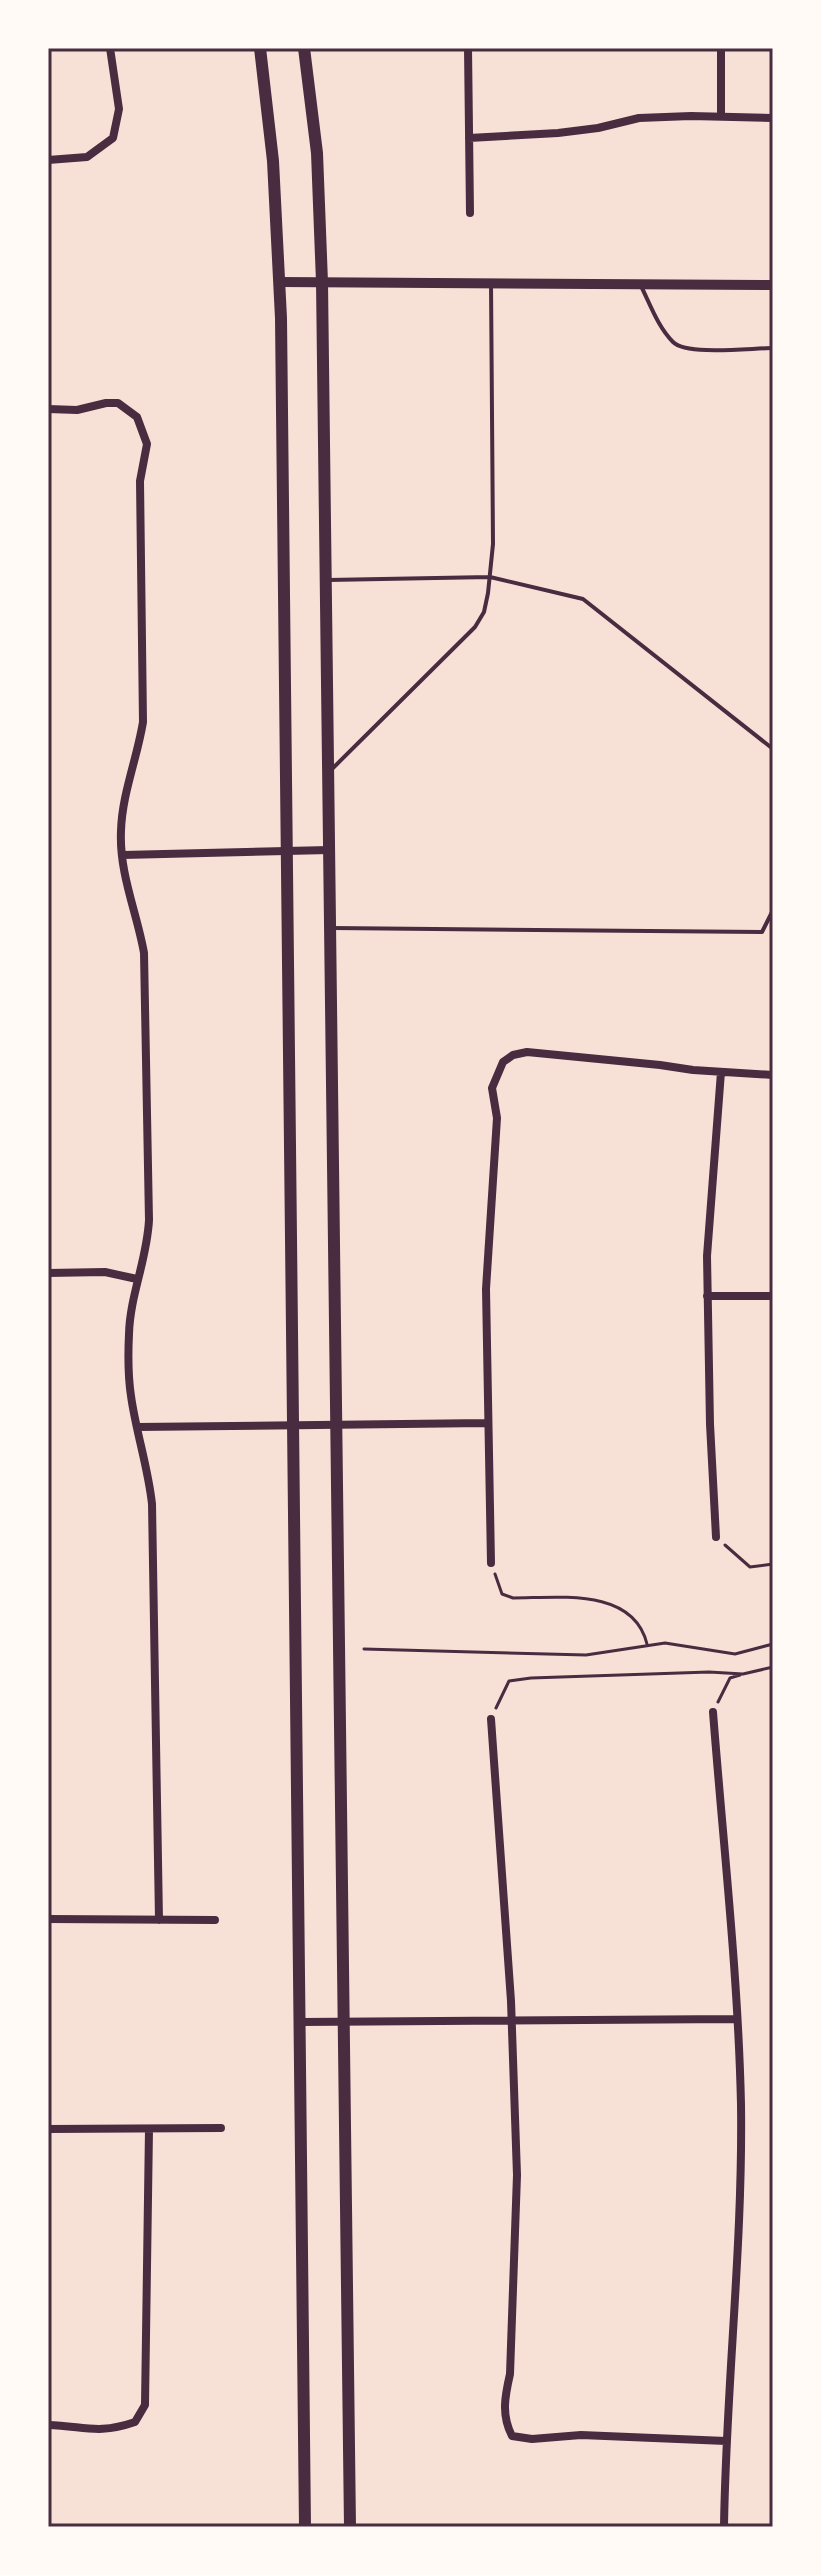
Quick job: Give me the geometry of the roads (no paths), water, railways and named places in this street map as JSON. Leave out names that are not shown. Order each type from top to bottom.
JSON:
[{"type":"main road","points":[[260,48],[273,161],[280,282],[305,2527]]},
{"type":"main road","points":[[304,48],[317,153],[322,282],[350,2527]]},
{"type":"street","points":[[48,160],[87,157],[113,138],[119,109],[110,48]]},
{"type":"street","points":[[468,48],[470,213]]},
{"type":"street","points":[[721,48],[721,116]]},
{"type":"street","points":[[469,138],[558,133],[639,118],[773,118]]},
{"type":"street","points":[[280,282],[773,285]]},
{"type":"street","points":[[48,409],[77,410],[118,403],[137,417],[147,444],[140,481],[143,722],[139,749],[126,789],[121,836],[130,904],[140,930],[144,953],[149,1220],[148,1245],[137,1279],[129,1334],[130,1393],[148,1470],[152,1504],[159,1920]]},
{"type":"street","points":[[123,855],[329,850]]},
{"type":"street","points":[[491,1563],[486,1289],[497,1118],[492,1088],[503,1062],[513,1055],[527,1052],[773,1075]]},
{"type":"street","points":[[716,1537],[707,1296],[709,1219],[721,1072]]},
{"type":"street","points":[[48,1273],[105,1272],[137,1279]]},
{"type":"street","points":[[707,1296],[773,1296]]},
{"type":"street","points":[[137,1427],[487,1423]]},
{"type":"street","points":[[713,1712],[741,2103],[724,2527]]},
{"type":"street","points":[[491,1719],[512,2021],[517,2175],[510,2374],[504,2401],[505,2422],[512,2436],[532,2439],[581,2435],[726,2441]]},
{"type":"street","points":[[48,1919],[215,1920]]},
{"type":"street","points":[[301,2022],[736,2019]]},
{"type":"street","points":[[48,2129],[221,2128]]},
{"type":"street","points":[[48,2425],[103,2431],[135,2422],[145,2405],[149,2129]]},
{"type":"lane","points":[[328,772],[475,627],[484,612],[493,544],[491,283]]},
{"type":"lane","points":[[640,284],[674,344],[688,349],[773,348]]},
{"type":"lane","points":[[325,580],[490,577],[583,599],[773,749]]},
{"type":"lane","points":[[330,928],[762,932],[773,910]]}]
